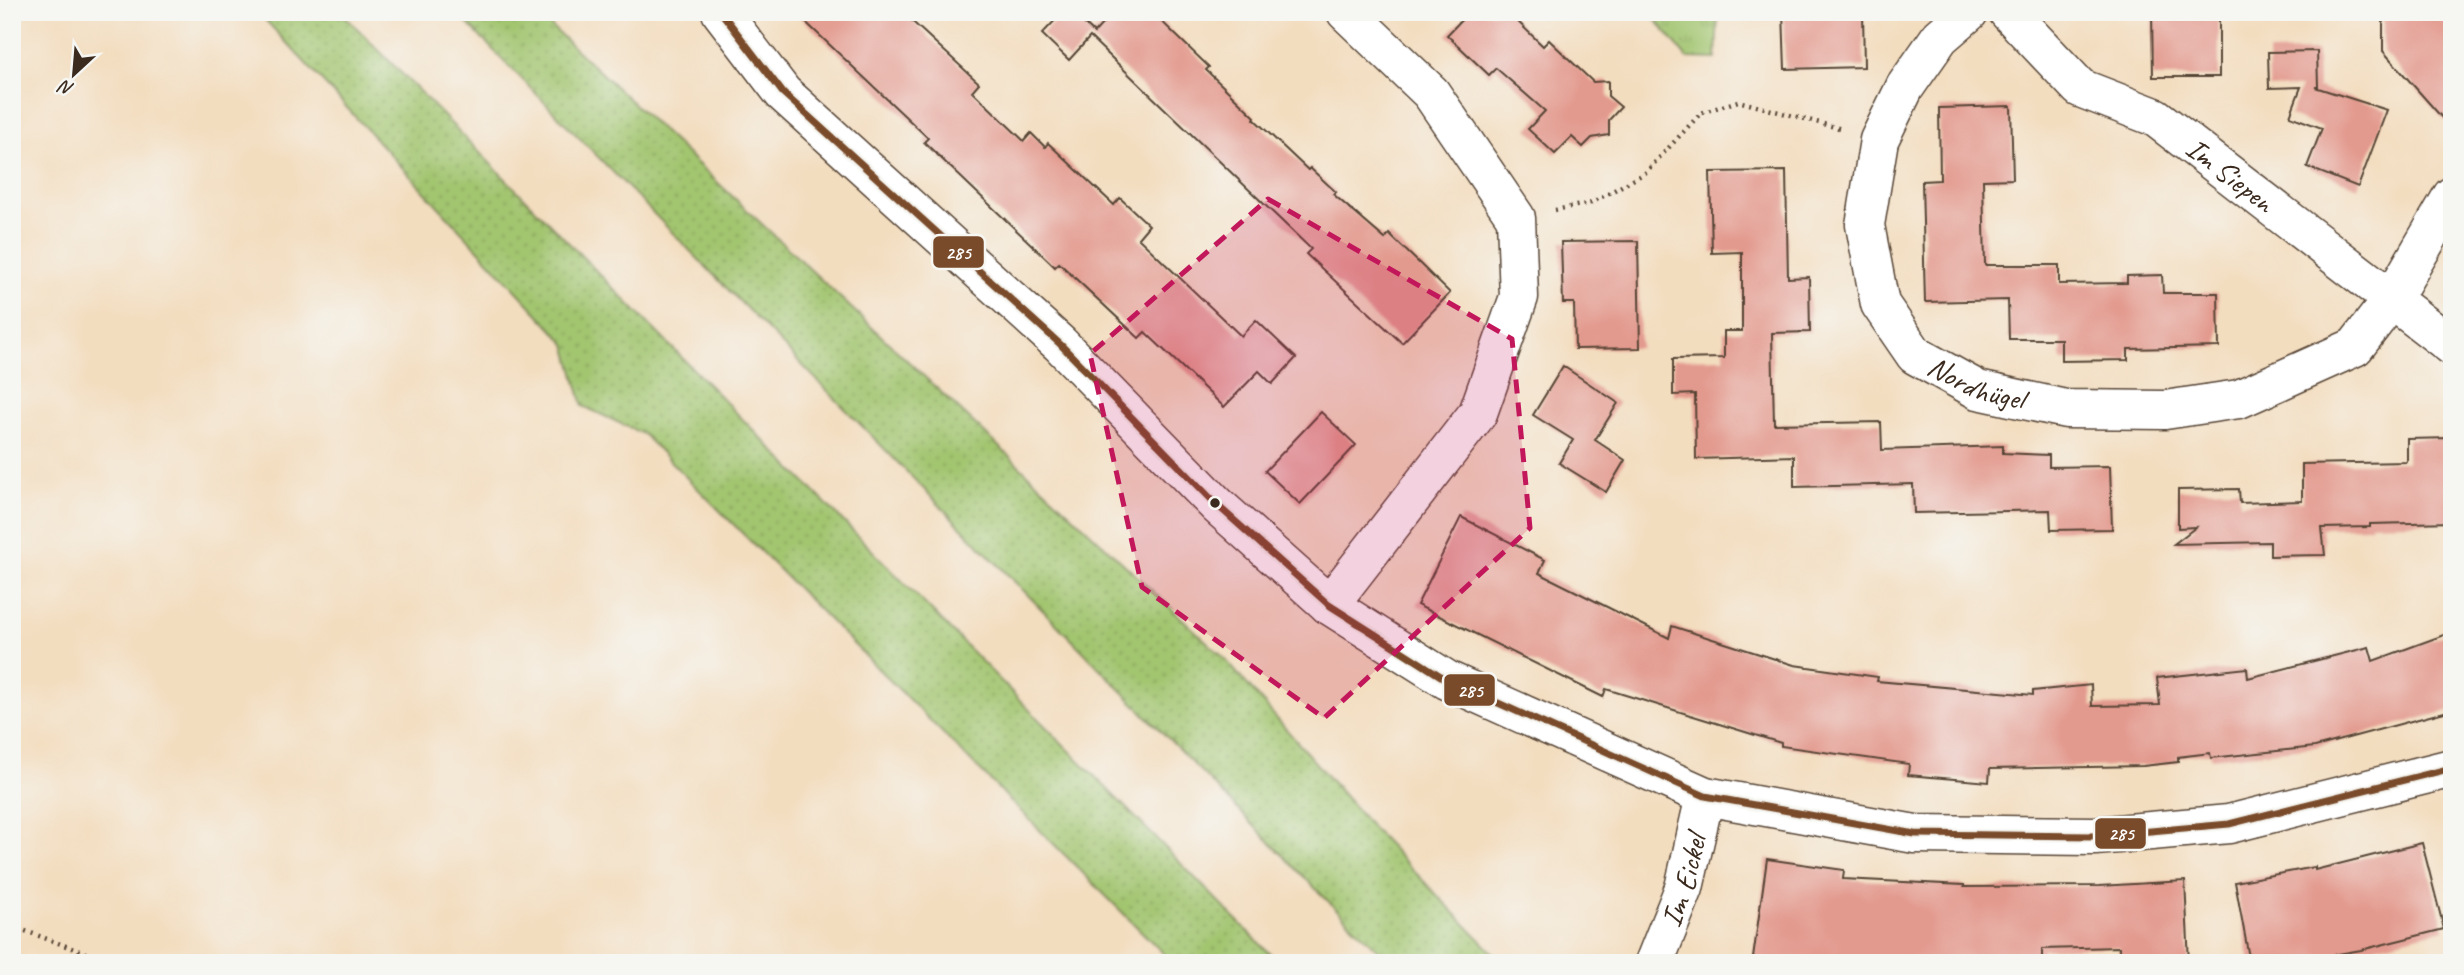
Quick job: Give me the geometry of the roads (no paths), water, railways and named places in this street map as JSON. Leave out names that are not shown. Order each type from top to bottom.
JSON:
[{"type":"street","points":[[721,12],[783,93],[1060,344],[1217,505],[1329,605],[1447,680],[1706,796],[1915,834],[2095,836],[2229,824],[2452,768]]},
{"type":"street","points":[[1329,605],[1478,413],[1519,297],[1516,218],[1431,93],[1346,12]]},
{"type":"street","name":"Nordhügel","points":[[1969,12],[1940,37],[1905,88],[1880,139],[1865,225],[1880,304],[1915,355],[1978,390],[2066,409],[2165,410],[2239,399],[2355,347],[2392,299],[2452,196]]},
{"type":"street","name":"Im Siepen","points":[[2008,12],[2080,88],[2155,117],[2452,346]]},
{"type":"street","name":"Im Eickel","points":[[1654,963],[1684,888],[1706,796]]}]
